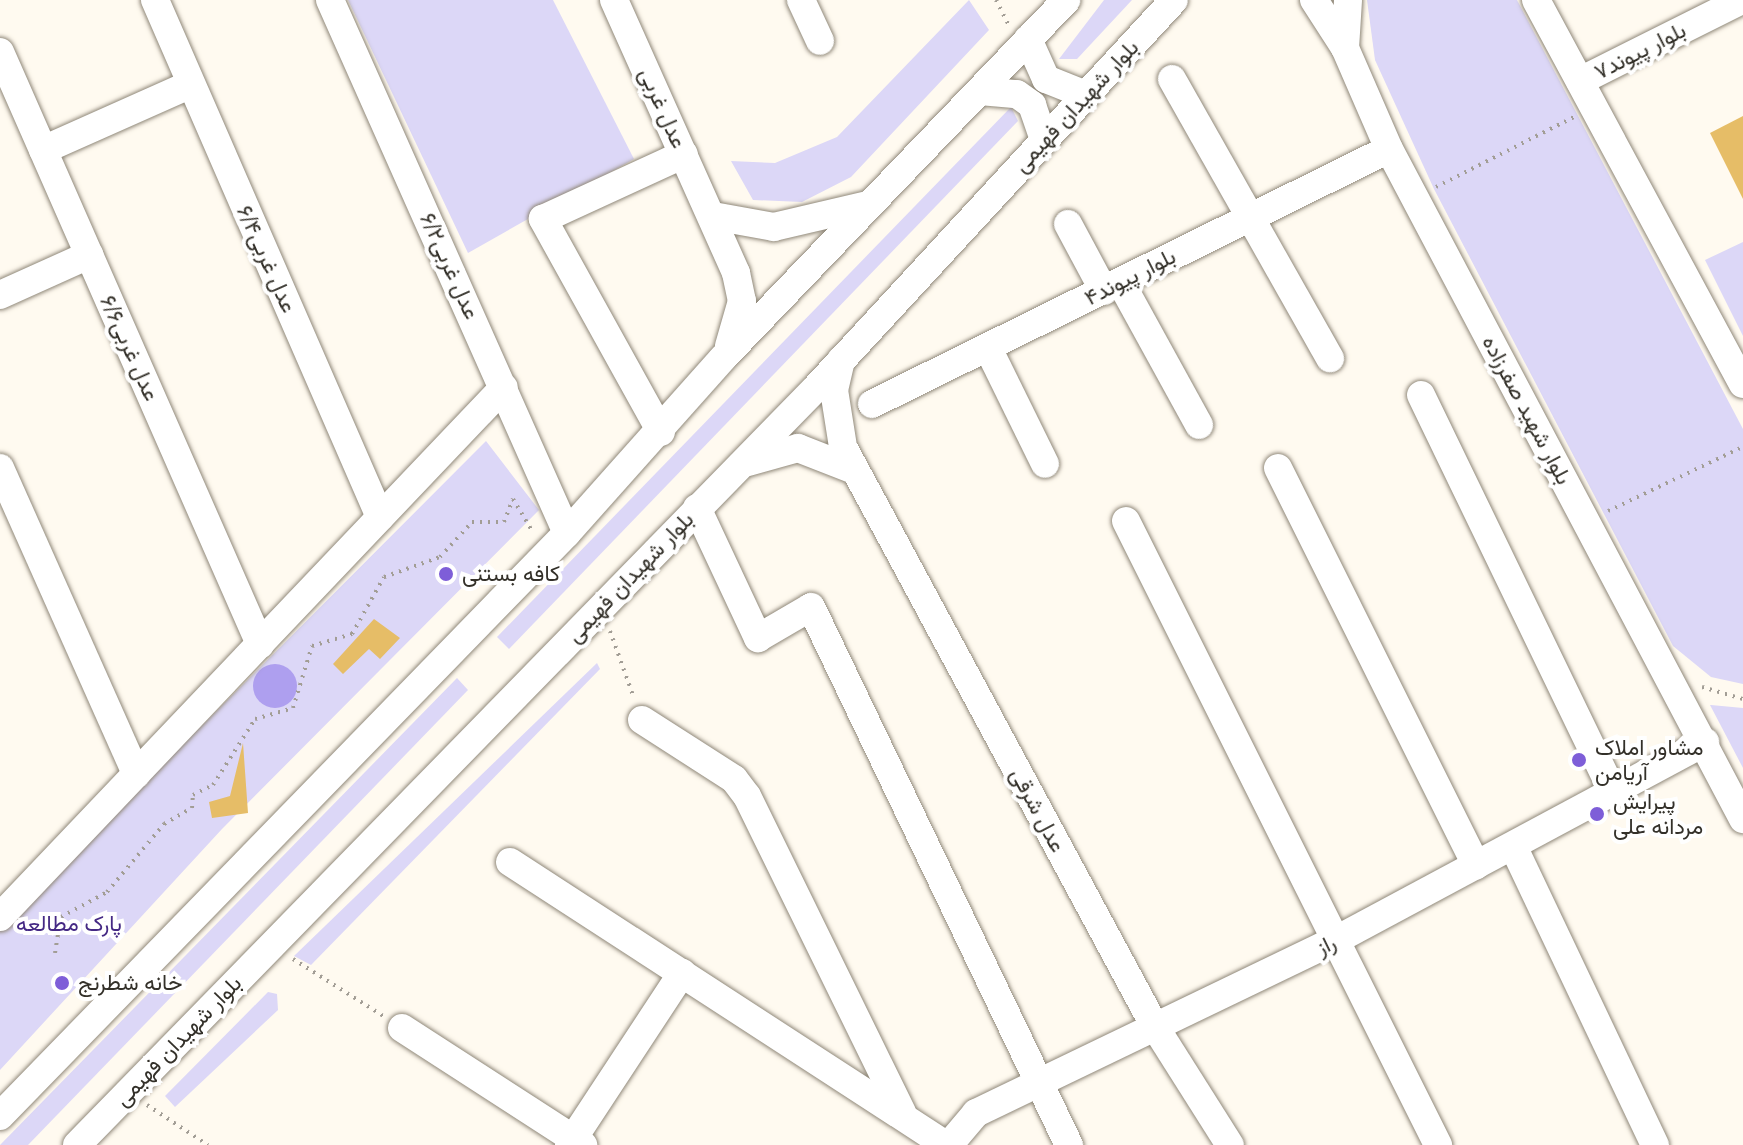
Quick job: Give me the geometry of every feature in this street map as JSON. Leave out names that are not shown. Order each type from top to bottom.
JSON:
[{"type":"street","name":"۶/۴عدل غربی","points":[[155,0],[380,517]]},
{"type":"street","name":"۶/۲عدل غربی","points":[[330,0],[567,533]]},
{"type":"street","name":"عدل غربی","points":[[614,0],[713,216],[742,301],[723,358]]},
{"type":"street","points":[[801,0],[820,41]]},
{"type":"street","points":[[0,1116],[567,533],[661,432],[723,358],[1066,0]]},
{"type":"street","name":"بلوار شهیدان فهیمی","points":[[77,1145],[740,466],[1174,0]]},
{"type":"street","name":"بلوار شهید صفرزاده","points":[[1314,0],[1345,48],[1413,196],[1705,742],[1743,819]]},
{"type":"street","points":[[1345,48],[1348,0]]},
{"type":"street","points":[[1536,0],[1743,384]]},
{"type":"street","name":"بلوار پیوند۷","points":[[1587,93],[1742,0]]},
{"type":"street","points":[[1028,39],[1046,79],[1086,95]]},
{"type":"street","name":"۶/۶عدل غربی","points":[[0,52],[260,644]]},
{"type":"street","points":[[1172,79],[1330,358]]},
{"type":"street","points":[[43,150],[191,84]]},
{"type":"street","points":[[980,91],[1017,94],[1041,121],[1044,140]]},
{"type":"street","name":"بلوار پیوند۴","points":[[872,404],[1112,287],[1250,214],[1389,149]]},
{"type":"street","points":[[661,432],[543,219],[684,154]]},
{"type":"street","points":[[713,216],[774,227],[874,203]]},
{"type":"street","points":[[1068,224],[1112,287],[1199,425]]},
{"type":"street","points":[[0,295],[89,255]]},
{"type":"street","points":[[988,348],[1045,464]]},
{"type":"street","name":"عدل شرقی","points":[[841,360],[837,423],[854,470],[1154,1025],[1230,1145]]},
{"type":"street","points":[[2,908],[136,774],[504,387]]},
{"type":"street","points":[[1421,395],[1613,792]]},
{"type":"street","points":[[740,466],[798,448],[854,470]]},
{"type":"street","points":[[0,468],[136,774]]},
{"type":"street","points":[[1278,468],[1476,865]]},
{"type":"street","points":[[697,508],[758,638],[811,607],[1069,1145]]},
{"type":"street","points":[[1126,521],[1438,1145]]},
{"type":"street","points":[[642,720],[734,779],[747,796],[902,1115]]},
{"type":"street","name":"راز","points":[[947,1145],[976,1113],[1336,940],[1705,742]]},
{"type":"street","points":[[1513,846],[1655,1145]]},
{"type":"street","points":[[510,862],[947,1145]]},
{"type":"street","points":[[402,1028],[575,1143],[682,973]]},
{"type":"path","points":[[1413,196],[1587,93]]},
{"type":"path","points":[[1586,520],[1743,447]]},
{"type":"path","points":[[55,953],[61,917],[107,892],[164,824],[192,808],[193,795],[213,785],[231,746],[255,719],[293,708],[312,646],[352,634],[384,577],[440,557],[472,522],[504,522],[513,499],[546,554]]},
{"type":"path","points":[[602,606],[642,720]]},
{"type":"path","points":[[271,945],[402,1028]]},
{"type":"path","points":[[128,1093],[208,1145]]},
{"type":"green space","points":[[348,0],[553,0],[634,159],[468,253]]},
{"type":"green space","points":[[969,0],[989,30],[851,177],[802,202],[753,200],[731,161],[775,163],[837,137]]},
{"type":"green space","points":[[1104,0],[1132,0],[1077,59],[1059,59]]},
{"type":"green space","points":[[1367,0],[1517,0],[1743,429],[1743,684],[1711,677],[1673,646],[1434,189],[1375,60]]},
{"type":"green space","points":[[1011,107],[1018,121],[509,649],[497,637]]},
{"type":"green space","points":[[1743,242],[1743,336],[1705,260]]},
{"type":"green space","name":"پارک مطالعه","points":[[486,441],[539,510],[222,829],[0,1070],[0,928]]},
{"type":"green space","points":[[597,663],[600,669],[311,965],[294,956]]},
{"type":"green space","points":[[457,678],[468,690],[28,1145],[0,1145]]},
{"type":"green space","points":[[1710,705],[1743,708],[1743,768]]},
{"type":"green space","points":[[268,992],[277,994],[278,1010],[175,1107],[165,1096]]},
{"type":"shaded area","points":[[275,664],[290,671],[297,686],[290,701],[275,708],[260,701],[253,686],[260,671]]},
{"type":"building","points":[[1743,116],[1743,199],[1710,133]]},
{"type":"building","points":[[374,619],[400,638],[380,659],[369,649],[343,674],[333,664]]},
{"type":"building","points":[[243,743],[248,813],[212,818],[209,802],[230,796]]},
{"type":"place","name":"کافه بستنی","points":[[446,574]]},
{"type":"place","name":"مشاور املاک آریامن","points":[[1579,760]]},
{"type":"place","name":"پیرایش مردانه علی","points":[[1597,814]]},
{"type":"place","name":"خانه شطرنج","points":[[62,983]]}]
